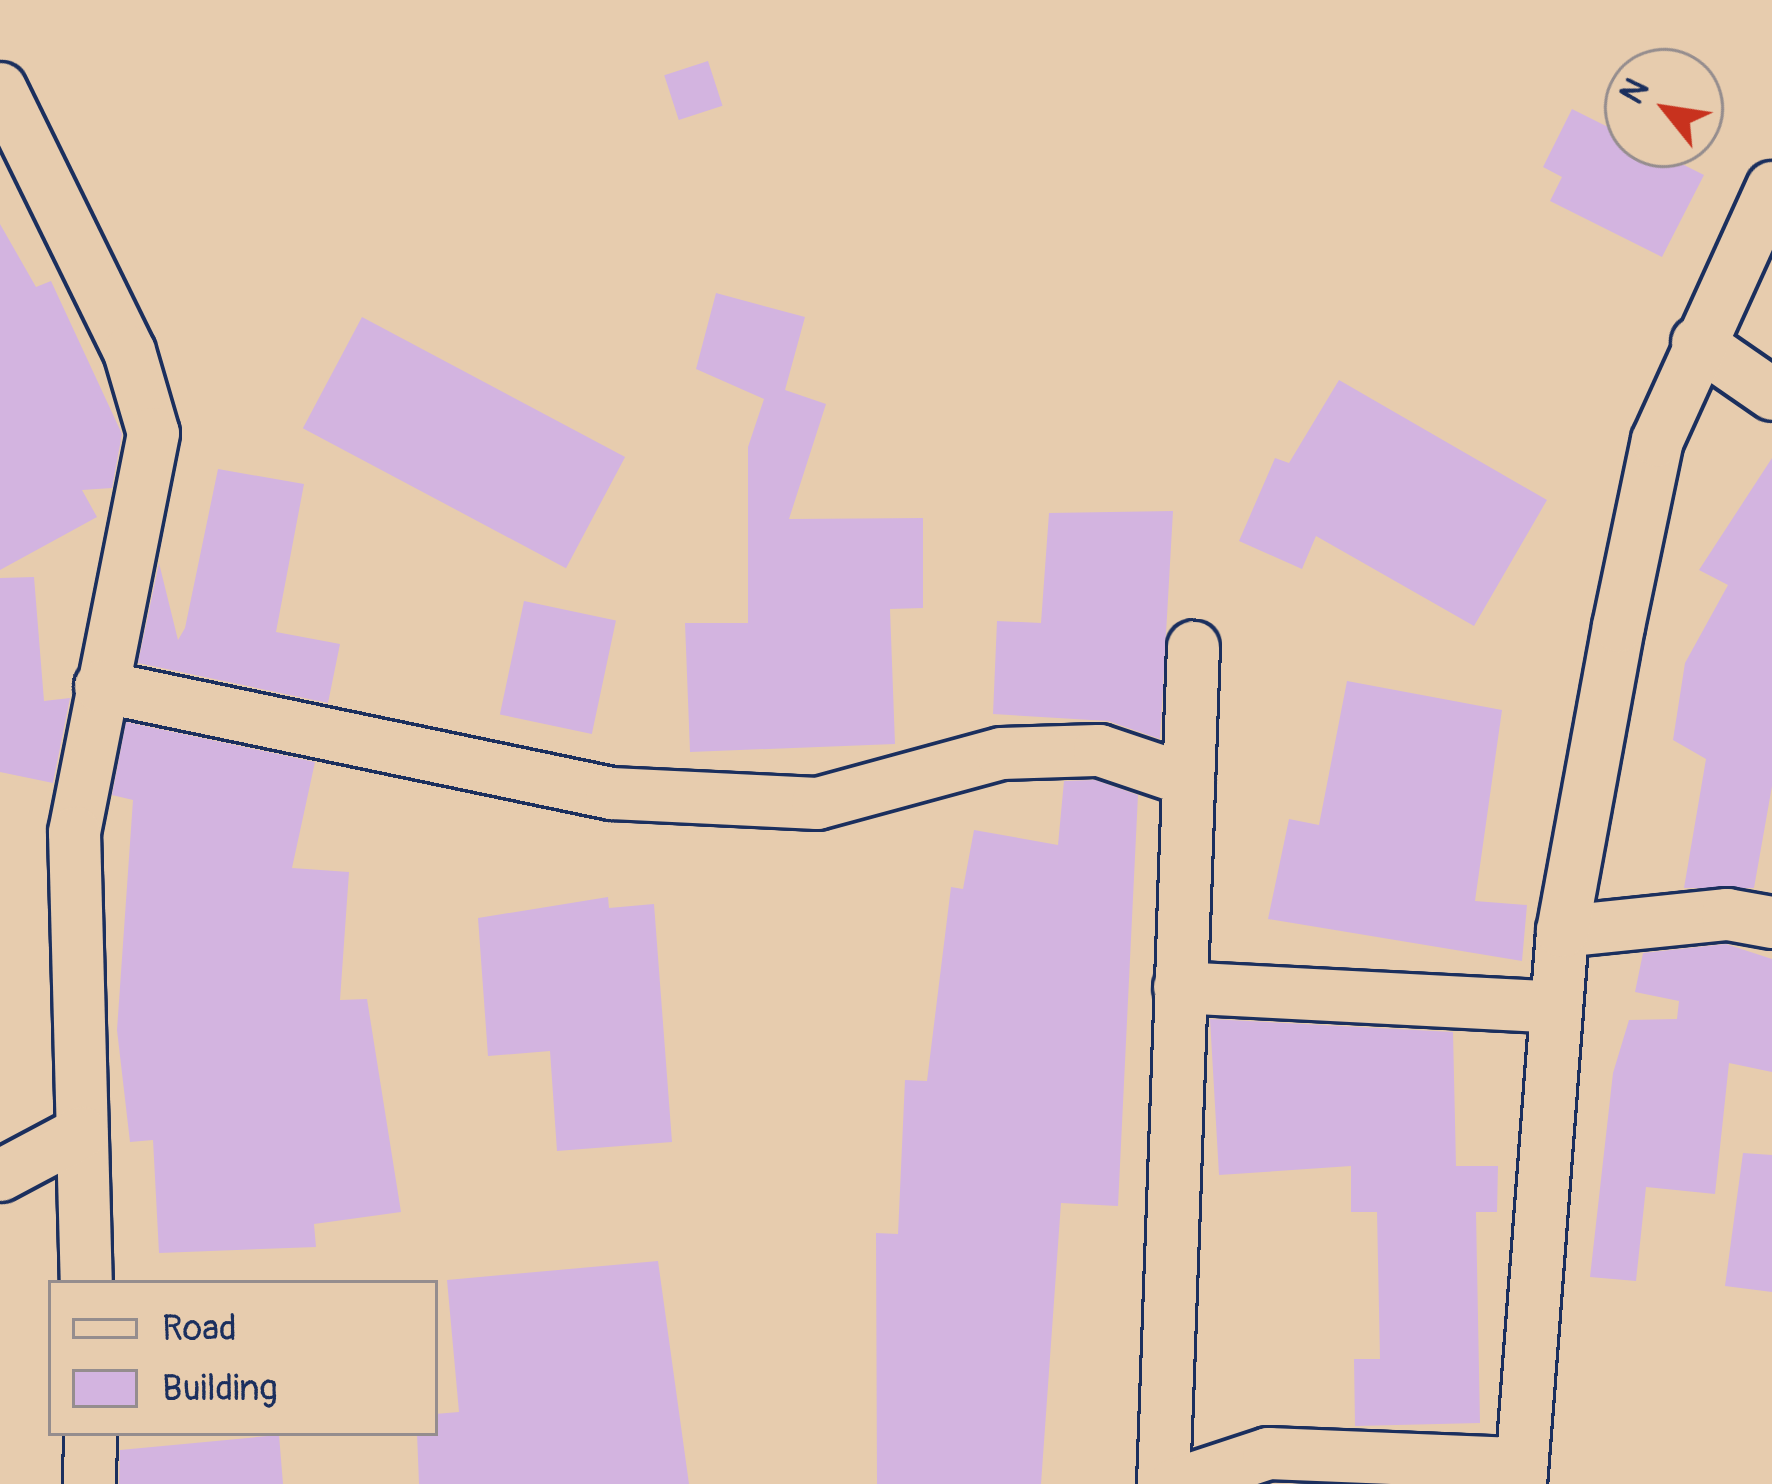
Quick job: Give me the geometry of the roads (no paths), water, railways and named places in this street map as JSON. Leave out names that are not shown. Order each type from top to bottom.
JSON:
[{"type":"street","points":[[0,88],[129,351],[153,433],[74,832],[86,1280]]},
{"type":"street","points":[[1174,1484],[1268,1453],[1521,1473],[1562,931],[1657,440],[1697,342],[1772,187]]},
{"type":"street","points":[[1697,342],[1772,394]]},
{"type":"street","points":[[1163,1484],[1193,646]]},
{"type":"street","points":[[100,686],[611,793],[817,803],[1001,754],[1099,750],[1188,780]]},
{"type":"street","points":[[1562,931],[1749,918],[1772,883]]},
{"type":"street","points":[[1179,987],[1555,1007]]},
{"type":"street","points":[[0,1175],[81,1132]]},
{"type":"street","points":[[89,1484],[90,1436]]}]
